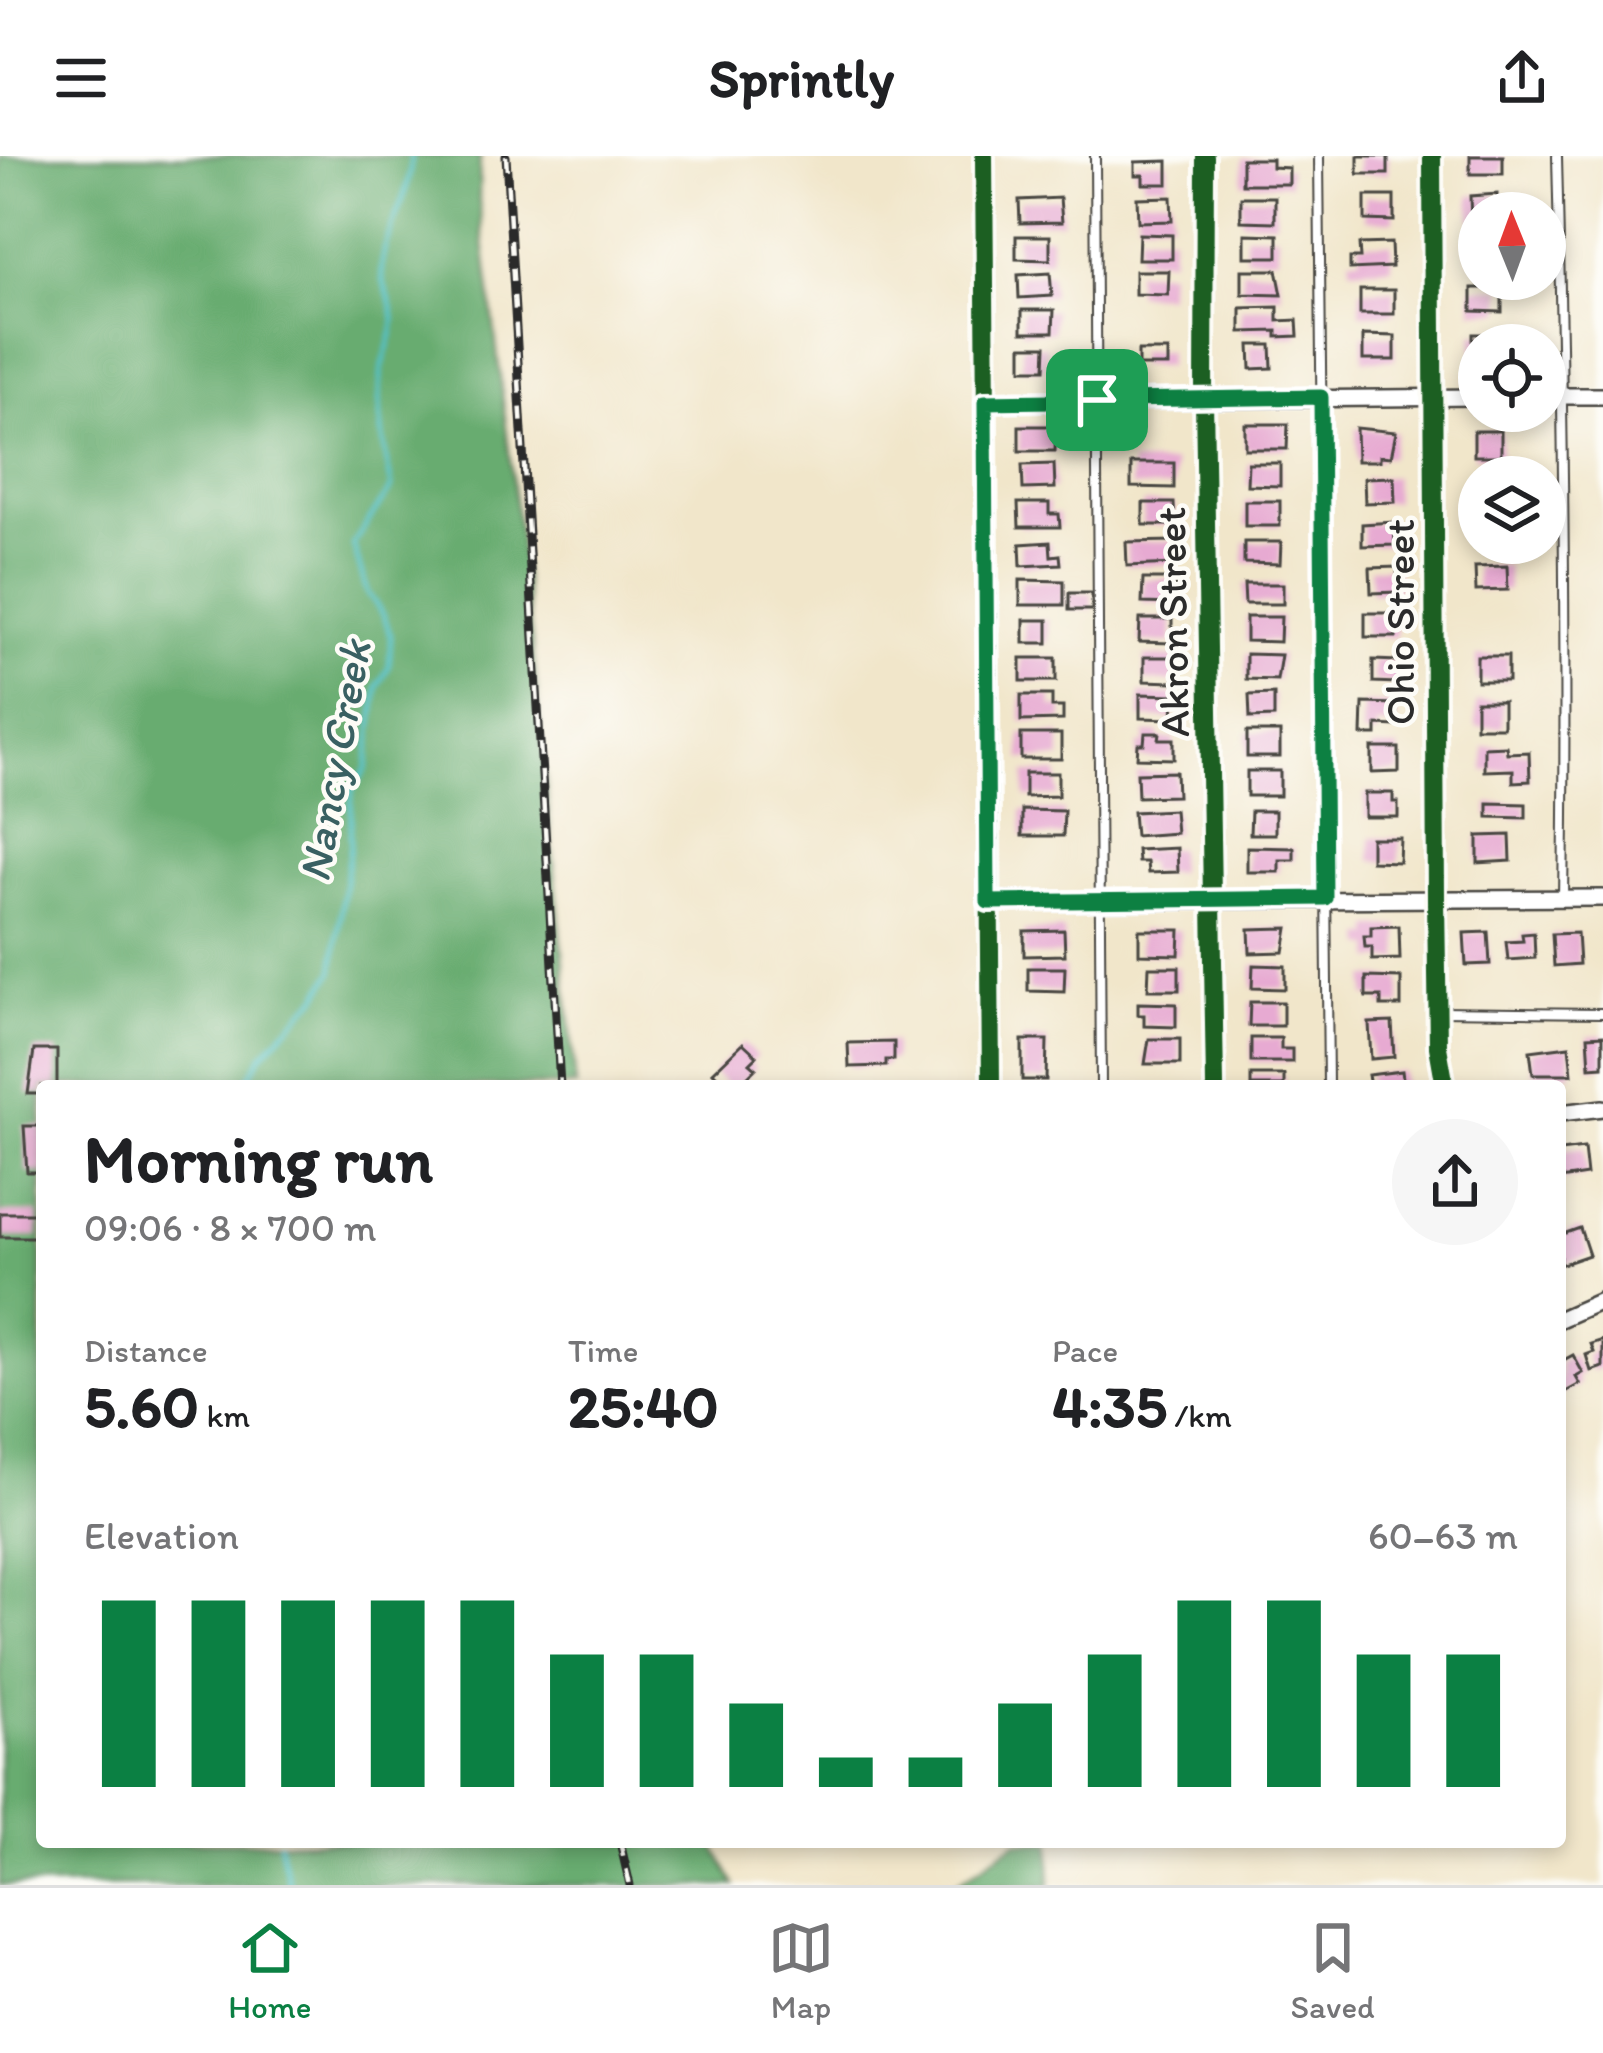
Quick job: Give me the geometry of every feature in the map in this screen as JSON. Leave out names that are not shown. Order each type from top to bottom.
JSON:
[{"type":"street","points":[[984,156],[991,1080]]},
{"type":"street","name":"Akron Street","points":[[1205,156],[1214,1080]]},
{"type":"street","name":"Ohio Street","points":[[1432,156],[1436,899],[1439,1060],[1444,1080]]},
{"type":"street","points":[[985,402],[1458,397]]},
{"type":"street","points":[[1566,397],[1603,397]]},
{"type":"street","points":[[988,902],[1603,898]]},
{"type":"street","points":[[1566,1112],[1603,1108]]},
{"type":"street","points":[[1566,1316],[1603,1300]]},
{"type":"lane","points":[[1095,156],[1101,1080]]},
{"type":"lane","points":[[1319,156],[1328,1080]]},
{"type":"lane","points":[[1554,324],[1557,156]]},
{"type":"lane","points":[[1555,432],[1566,554],[1562,899]]},
{"type":"lane","points":[[1438,1011],[1603,1012]]},
{"type":"green space","points":[[0,156],[480,156],[479,200],[533,650],[575,1080],[36,1080],[36,1848],[715,1848],[735,1885],[0,1885]]},
{"type":"green space","points":[[1007,1848],[1051,1848],[1050,1885],[953,1885]]},
{"type":"building","points":[[1358,156],[1388,156],[1388,174],[1358,174]]},
{"type":"building","points":[[1470,156],[1503,156],[1503,174],[1470,174]]},
{"type":"building","points":[[1242,159],[1272,159],[1272,167],[1289,168],[1289,184],[1242,184]]},
{"type":"building","points":[[1168,161],[1168,184],[1143,184],[1143,175],[1135,175],[1135,162]]},
{"type":"building","points":[[1365,196],[1394,196],[1394,221],[1365,220]]},
{"type":"building","points":[[1171,197],[1172,221],[1138,222],[1137,198]]},
{"type":"building","points":[[1241,197],[1275,197],[1275,222],[1241,221]]},
{"type":"building","points":[[1060,198],[1062,222],[1020,223],[1019,200]]},
{"type":"building","points":[[1139,234],[1172,235],[1172,259],[1138,259]]},
{"type":"building","points":[[1245,234],[1278,235],[1278,257],[1245,257]]},
{"type":"building","points":[[1016,236],[1050,236],[1050,260],[1016,259]]},
{"type":"building","points":[[1391,243],[1392,267],[1350,269],[1350,258],[1360,258],[1359,244]]},
{"type":"building","points":[[1242,270],[1277,270],[1282,295],[1242,294]]},
{"type":"building","points":[[1135,271],[1169,271],[1168,295],[1135,294]]},
{"type":"building","points":[[1050,273],[1052,296],[1019,298],[1018,275]]},
{"type":"building","points":[[1360,290],[1394,290],[1394,314],[1360,314]]},
{"type":"building","points":[[1472,300],[1502,300],[1502,312],[1472,311]]},
{"type":"building","points":[[1278,307],[1278,321],[1297,320],[1298,336],[1241,332],[1241,308]]},
{"type":"building","points":[[1022,310],[1054,310],[1053,332],[1022,332]]},
{"type":"building","points":[[1363,335],[1395,336],[1395,360],[1363,360]]},
{"type":"building","points":[[1250,345],[1271,345],[1272,368],[1251,369]]},
{"type":"building","points":[[1022,346],[1046,346],[1045,369],[1022,369]]},
{"type":"building","points":[[1138,351],[1168,351],[1168,366],[1138,366]]},
{"type":"building","points":[[1245,424],[1288,424],[1287,449],[1245,449]]},
{"type":"building","points":[[1019,426],[1056,426],[1055,451],[1019,451]]},
{"type":"building","points":[[1356,428],[1396,432],[1391,457],[1357,461]]},
{"type":"building","points":[[1474,432],[1501,432],[1501,456],[1474,456]]},
{"type":"building","points":[[1131,463],[1174,463],[1174,488],[1131,487]]},
{"type":"building","points":[[1248,463],[1280,463],[1280,486],[1247,485]]},
{"type":"building","points":[[1054,464],[1055,488],[1023,489],[1022,465]]},
{"type":"building","points":[[1394,477],[1395,502],[1365,503],[1364,478]]},
{"type":"building","points":[[1245,501],[1280,501],[1280,526],[1245,526]]},
{"type":"building","points":[[1018,503],[1049,503],[1049,514],[1059,514],[1060,527],[1019,527]]},
{"type":"building","points":[[1143,503],[1174,503],[1175,525],[1143,525]]},
{"type":"building","points":[[1394,522],[1395,545],[1362,546],[1362,524]]},
{"type":"building","points":[[1174,541],[1175,564],[1127,566],[1126,542]]},
{"type":"building","points":[[1050,542],[1051,556],[1060,555],[1061,564],[1021,566],[1020,544]]},
{"type":"building","points":[[1244,542],[1281,542],[1280,564],[1244,563]]},
{"type":"building","points":[[1507,566],[1508,590],[1476,591],[1475,567]]},
{"type":"building","points":[[1397,567],[1398,592],[1371,593],[1370,568]]},
{"type":"building","points":[[1143,579],[1175,579],[1175,604],[1142,603]]},
{"type":"building","points":[[1020,580],[1064,581],[1064,605],[1020,605]]},
{"type":"building","points":[[1244,584],[1283,584],[1283,604],[1245,604]]},
{"type":"building","points":[[1069,593],[1092,593],[1092,610],[1069,610]]},
{"type":"building","points":[[1365,613],[1396,613],[1396,637],[1365,637]]},
{"type":"building","points":[[1246,617],[1281,617],[1280,642],[1246,641]]},
{"type":"building","points":[[1140,619],[1172,619],[1172,643],[1139,642]]},
{"type":"building","points":[[1024,620],[1048,620],[1048,643],[1024,643]]},
{"type":"building","points":[[1246,654],[1281,655],[1277,680],[1246,679]]},
{"type":"building","points":[[1477,656],[1508,656],[1508,681],[1477,681]]},
{"type":"building","points":[[1144,657],[1174,657],[1174,682],[1144,681]]},
{"type":"building","points":[[1021,658],[1056,658],[1056,681],[1021,681]]},
{"type":"building","points":[[1373,660],[1398,661],[1397,683],[1373,682]]},
{"type":"building","points":[[1140,694],[1174,695],[1173,719],[1140,718]]},
{"type":"building","points":[[1274,694],[1274,717],[1250,718],[1249,695]]},
{"type":"building","points":[[1021,695],[1052,695],[1052,707],[1063,707],[1063,720],[1021,721]]},
{"type":"building","points":[[1476,701],[1503,701],[1503,727],[1476,727]]},
{"type":"building","points":[[1363,703],[1397,704],[1396,726],[1377,725],[1377,735],[1362,735]]},
{"type":"building","points":[[1247,732],[1280,732],[1280,757],[1247,757]]},
{"type":"building","points":[[1145,733],[1174,739],[1174,759],[1137,758]]},
{"type":"building","points":[[1021,734],[1061,734],[1061,759],[1021,759]]},
{"type":"building","points":[[1506,746],[1507,753],[1529,752],[1530,781],[1513,782],[1513,770],[1484,771],[1484,747]]},
{"type":"building","points":[[1372,748],[1399,748],[1399,772],[1372,773]]},
{"type":"building","points":[[1247,771],[1280,771],[1280,796],[1247,796]]},
{"type":"building","points":[[1176,772],[1177,796],[1138,797],[1137,773]]},
{"type":"building","points":[[1025,773],[1058,773],[1058,796],[1025,797]]},
{"type":"building","points":[[1365,793],[1393,793],[1398,817],[1365,817]]},
{"type":"building","points":[[1488,803],[1526,804],[1526,818],[1488,817]]},
{"type":"building","points":[[1022,810],[1064,811],[1063,836],[1022,836]]},
{"type":"building","points":[[1174,810],[1176,833],[1135,836],[1133,812]]},
{"type":"building","points":[[1251,811],[1275,811],[1275,834],[1250,834]]},
{"type":"building","points":[[1510,835],[1511,861],[1478,863],[1478,836]]},
{"type":"building","points":[[1371,838],[1400,838],[1399,862],[1371,861]]},
{"type":"building","points":[[1247,847],[1294,848],[1294,860],[1279,860],[1279,872],[1247,872]]},
{"type":"building","points":[[1177,848],[1178,872],[1148,873],[1147,862],[1138,862],[1137,850]]},
{"type":"building","points":[[1399,926],[1400,959],[1372,960],[1372,947],[1365,947],[1364,936],[1371,936],[1371,927]]},
{"type":"building","points":[[1288,928],[1284,952],[1250,953],[1249,929]]},
{"type":"building","points":[[1064,930],[1065,955],[1024,956],[1024,931]]},
{"type":"building","points":[[1139,930],[1180,930],[1179,955],[1139,954]]},
{"type":"building","points":[[1488,932],[1490,964],[1466,965],[1464,933]]},
{"type":"building","points":[[1534,933],[1535,958],[1508,960],[1506,942],[1523,941],[1522,934]]},
{"type":"building","points":[[1577,933],[1579,964],[1554,966],[1552,934]]},
{"type":"building","points":[[1253,965],[1285,966],[1285,989],[1252,988]]},
{"type":"building","points":[[1149,967],[1179,967],[1179,990],[1148,990]]},
{"type":"building","points":[[1028,968],[1065,968],[1064,992],[1028,991]]},
{"type":"building","points":[[1366,977],[1401,978],[1401,1006],[1381,1006],[1381,997],[1366,997]]},
{"type":"building","points":[[1250,1002],[1283,1002],[1283,1026],[1249,1026]]},
{"type":"building","points":[[1138,1003],[1176,1004],[1176,1027],[1144,1026]]},
{"type":"building","points":[[1392,1022],[1394,1057],[1371,1059],[1369,1023]]},
{"type":"building","points":[[1603,1035],[1603,1066],[1590,1067],[1588,1036]]},
{"type":"building","points":[[1251,1038],[1281,1038],[1281,1049],[1292,1049],[1292,1062],[1251,1062]]},
{"type":"building","points":[[1149,1039],[1180,1039],[1180,1064],[1145,1064]]},
{"type":"building","points":[[1022,1040],[1047,1040],[1046,1080],[1022,1080]]},
{"type":"building","points":[[894,1042],[894,1060],[886,1060],[886,1066],[849,1067],[848,1043]]},
{"type":"building","points":[[743,1043],[757,1056],[750,1063],[756,1068],[744,1080],[721,1080],[713,1072]]},
{"type":"building","points":[[1569,1046],[1572,1074],[1533,1074],[1530,1051]]},
{"type":"building","points":[[34,1050],[57,1050],[57,1080],[36,1080],[36,1094],[28,1094]]},
{"type":"building","points":[[1402,1071],[1403,1080],[1369,1080],[1368,1075]]},
{"type":"building","points":[[1251,1075],[1284,1075],[1284,1080],[1251,1080]]},
{"type":"building","points":[[24,1126],[36,1126],[36,1172],[27,1172]]},
{"type":"building","points":[[1584,1148],[1587,1175],[1566,1178],[1566,1150]]},
{"type":"building","points":[[0,1213],[36,1213],[36,1237],[0,1237]]},
{"type":"building","points":[[1580,1228],[1589,1255],[1566,1263],[1566,1233]]},
{"type":"building","points":[[1603,1340],[1603,1367],[1591,1371],[1586,1355],[1594,1352],[1591,1344]]},
{"type":"building","points":[[1573,1355],[1583,1373],[1576,1377],[1580,1384],[1566,1392],[1566,1359]]},
{"type":"waterway","name":"Nancy Creek","points":[[248,1080],[261,1056],[318,996],[333,972],[350,844],[352,790],[367,768],[378,686],[389,667],[391,636],[367,592],[353,544],[392,487],[380,389],[394,319],[382,265],[408,183],[411,156]]},
{"type":"waterway","name":"Nancy Creek","points":[[280,1848],[289,1885]]},
{"type":"railway","points":[[506,156],[560,1080]]},
{"type":"railway","points":[[621,1848],[630,1885]]},
{"type":"cycle path","points":[[984,156],[991,1080]]},
{"type":"cycle path","points":[[1205,156],[1215,1080]]},
{"type":"cycle path","points":[[1432,156],[1436,899],[1438,1047],[1444,1080]]},
{"type":"route","points":[[1321,397],[1325,898],[988,902],[985,402],[1097,400],[1321,397]]}]
